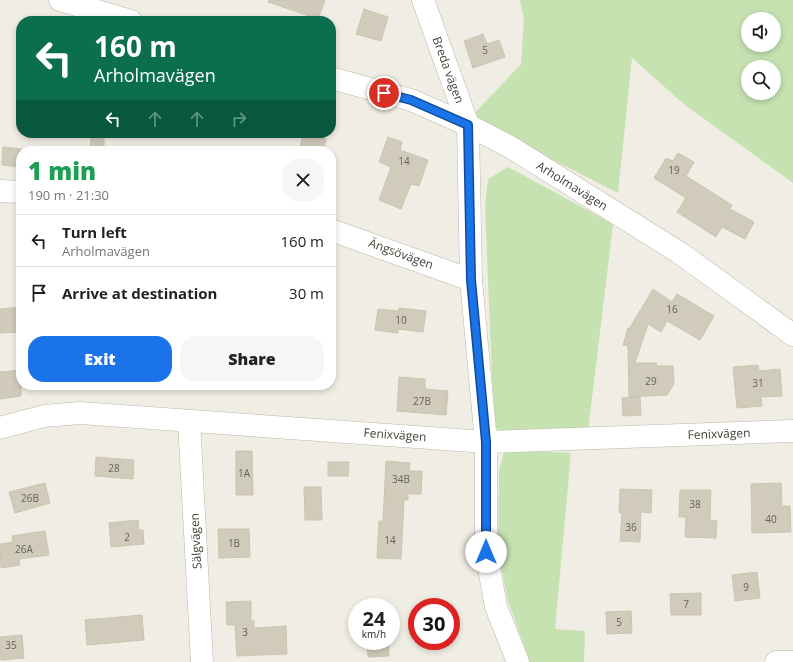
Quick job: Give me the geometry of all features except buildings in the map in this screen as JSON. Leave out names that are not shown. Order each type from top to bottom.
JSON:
[{"type":"street","points":[[60,0],[114,16]]},
{"type":"street","name":"Breda vägen","points":[[423,0],[468,125],[471,280],[486,442],[486,552],[496,608],[518,662]]},
{"type":"street","name":"Arholmavägen","points":[[336,79],[411,100],[468,125],[512,148],[680,253],[793,334]]},
{"type":"street","points":[[0,191],[16,192]]},
{"type":"street","name":"Ängsövägen","points":[[336,232],[471,280]]},
{"type":"street","name":"Fenixvägen","points":[[0,428],[44,416],[80,414],[486,442],[793,431]]},
{"type":"street","name":"Sälgvägen","points":[[189,421],[202,662]]},
{"type":"street","points":[[776,662],[793,662]]},
{"type":"green space","points":[[520,0],[793,0],[793,183],[685,105],[632,58],[618,193],[514,140],[472,116],[521,64],[524,20]]},
{"type":"green space","points":[[508,167],[613,224],[588,432],[506,435],[494,426],[485,207],[488,179]]},
{"type":"green space","points":[[519,450],[571,453],[555,629],[585,631],[584,662],[530,662],[507,598],[498,547],[499,471],[504,452]]},
{"type":"route","points":[[384,93],[411,100],[468,125],[471,280],[486,442],[486,552]]}]
